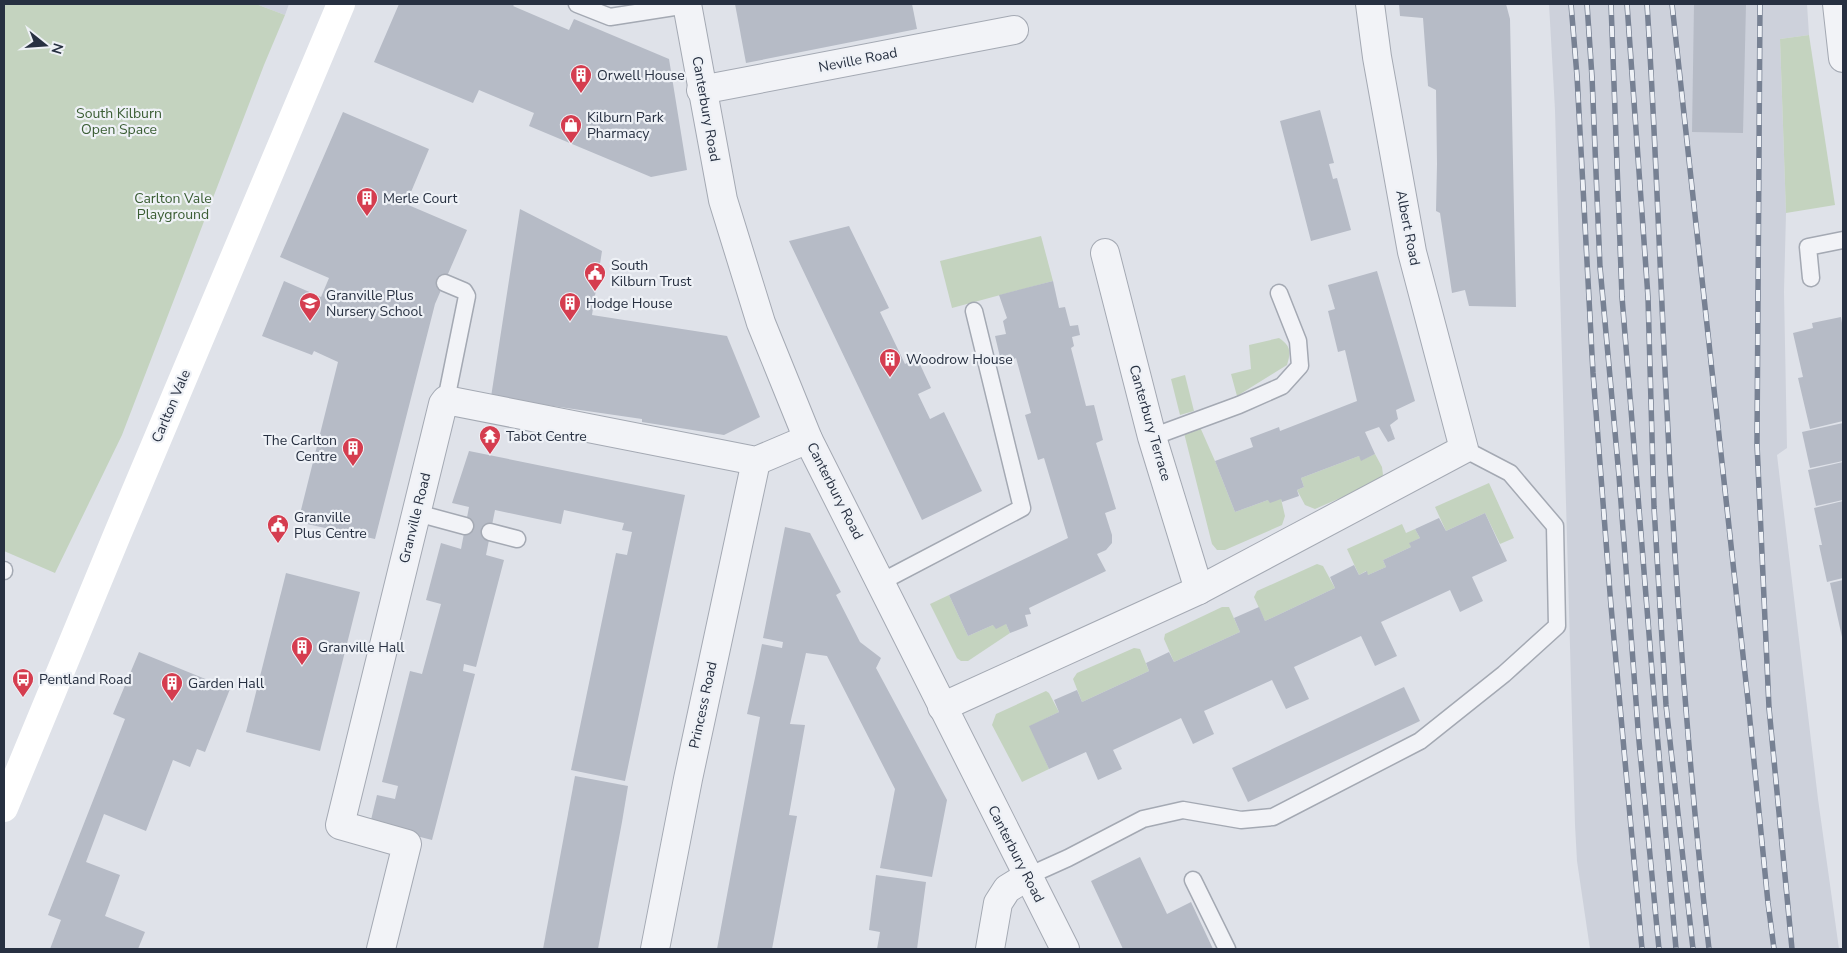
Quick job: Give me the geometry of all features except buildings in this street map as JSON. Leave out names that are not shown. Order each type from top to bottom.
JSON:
[{"type":"main road","name":"Carlton Vale","points":[[4,808],[341,4]]},
{"type":"street","name":"Canterbury Road","points":[[687,4],[723,200],[761,323],[808,439],[1065,949]]},
{"type":"street","name":"Albert Road","points":[[1370,4],[1412,252],[1464,449]]},
{"type":"street","points":[[1837,4],[1843,58]]},
{"type":"street","name":"Neville Road","points":[[702,90],[1014,30]]},
{"type":"street","name":"Canterbury Terrace","points":[[1105,253],[1152,436],[1199,590]]},
{"type":"street","points":[[446,400],[756,462],[808,439]]},
{"type":"street","name":"Granville Road","points":[[381,949],[407,844],[340,825],[446,400]]},
{"type":"street","points":[[942,707],[1199,590],[1464,449]]},
{"type":"street","name":"Princess Road","points":[[655,949],[688,779],[756,462]]},
{"type":"street","points":[[990,949],[998,904],[1007,889],[1028,876]]},
{"type":"lane","points":[[577,4],[610,17],[687,4]]},
{"type":"lane","points":[[1811,278],[1808,247],[1843,240]]},
{"type":"lane","points":[[444,283],[464,291],[467,296],[446,400]]},
{"type":"lane","points":[[1152,436],[1239,405],[1282,386],[1288,380],[1300,366],[1298,341],[1278,293]]},
{"type":"lane","points":[[881,582],[1022,508],[974,311]]},
{"type":"lane","points":[[1028,876],[1143,820],[1183,810],[1241,820],[1273,817],[1420,741],[1504,674],[1557,626],[1555,526],[1510,473],[1464,449]]},
{"type":"lane","points":[[417,514],[465,526]]},
{"type":"lane","points":[[490,532],[517,538]]},
{"type":"lane","points":[[1194,880],[1227,949]]},
{"type":"shaded area","points":[[256,4],[289,4],[285,15]]},
{"type":"shaded area","points":[[1549,4],[1807,4],[1809,35],[1780,39],[1786,213],[1784,292],[1787,448],[1777,455],[1818,799],[1839,949],[1590,949],[1577,861],[1575,825],[1555,110]]},
{"type":"green space","name":"South Kilburn Open Space","points":[[4,4],[256,4],[285,15],[122,435],[55,573],[4,551]]},
{"type":"green space","points":[[1809,35],[1835,205],[1786,213],[1780,39]]},
{"type":"green space","points":[[1041,236],[1053,281],[952,308],[940,261]]},
{"type":"green space","points":[[1279,338],[1286,344],[1289,350],[1287,365],[1237,396],[1231,374],[1251,369],[1249,345]]},
{"type":"green space","points":[[1185,375],[1194,411],[1180,415],[1171,379]]},
{"type":"green space","points":[[1200,427],[1235,512],[1268,500],[1281,499],[1285,516],[1282,525],[1225,550],[1217,550],[1212,544],[1184,433]]},
{"type":"green space","points":[[1375,454],[1382,467],[1383,475],[1377,482],[1315,509],[1305,505],[1297,490],[1304,487],[1301,478],[1359,456],[1362,460]]},
{"type":"green space","points":[[1489,483],[1514,538],[1500,544],[1485,513],[1446,531],[1435,507]]},
{"type":"green space","points":[[1402,524],[1406,533],[1415,529],[1420,538],[1410,543],[1411,547],[1383,560],[1386,567],[1368,575],[1366,571],[1359,575],[1347,549]]},
{"type":"green space","points":[[1317,564],[1323,566],[1335,588],[1265,621],[1254,597],[1257,591]]},
{"type":"green space","points":[[949,595],[968,636],[993,625],[1006,624],[1010,633],[968,661],[961,661],[957,658],[930,604]]},
{"type":"green space","points":[[1222,607],[1229,607],[1240,632],[1174,662],[1164,639],[1165,634]]},
{"type":"green space","points":[[1134,648],[1140,649],[1149,671],[1082,702],[1073,679],[1077,673]]},
{"type":"green space","points":[[1046,691],[1059,712],[1030,726],[1049,769],[1022,782],[992,725],[996,714]]},
{"type":"railway","points":[[1571,4],[1577,76],[1593,373],[1611,606],[1642,949]]},
{"type":"railway","points":[[1587,4],[1600,267],[1619,476],[1639,741],[1659,949]]},
{"type":"railway","points":[[1611,4],[1622,297],[1676,949]]},
{"type":"railway","points":[[1627,4],[1648,297],[1654,507],[1666,705],[1693,949]]},
{"type":"railway","points":[[1647,4],[1677,587],[1694,805],[1709,949]]},
{"type":"railway","points":[[1672,4],[1774,949]]},
{"type":"railway","points":[[1760,4],[1757,444],[1769,708],[1792,949]]},
{"type":"place","name":"Orwell House","points":[[581,94]]},
{"type":"place","name":"Kilburn Park Pharmacy","points":[[571,144]]},
{"type":"place","name":"Merle Court","points":[[367,217]]},
{"type":"place","name":"South Kilburn Trust","points":[[595,292]]},
{"type":"place","name":"Granville Plus Nursery School","points":[[310,322]]},
{"type":"place","name":"Hodge House","points":[[570,322]]},
{"type":"place","name":"Woodrow House","points":[[890,378]]},
{"type":"place","name":"Tabot Centre","points":[[490,455]]},
{"type":"place","name":"The Carlton Centre","points":[[353,467]]},
{"type":"place","name":"Granville Plus Centre","points":[[278,544]]},
{"type":"place","name":"Granville Hall","points":[[302,666]]},
{"type":"place","name":"Pentland Road","points":[[23,698]]},
{"type":"place","name":"Garden Hall","points":[[172,702]]},
{"type":"park label","name":"Carlton Vale Playground","points":[[173,206]]}]
